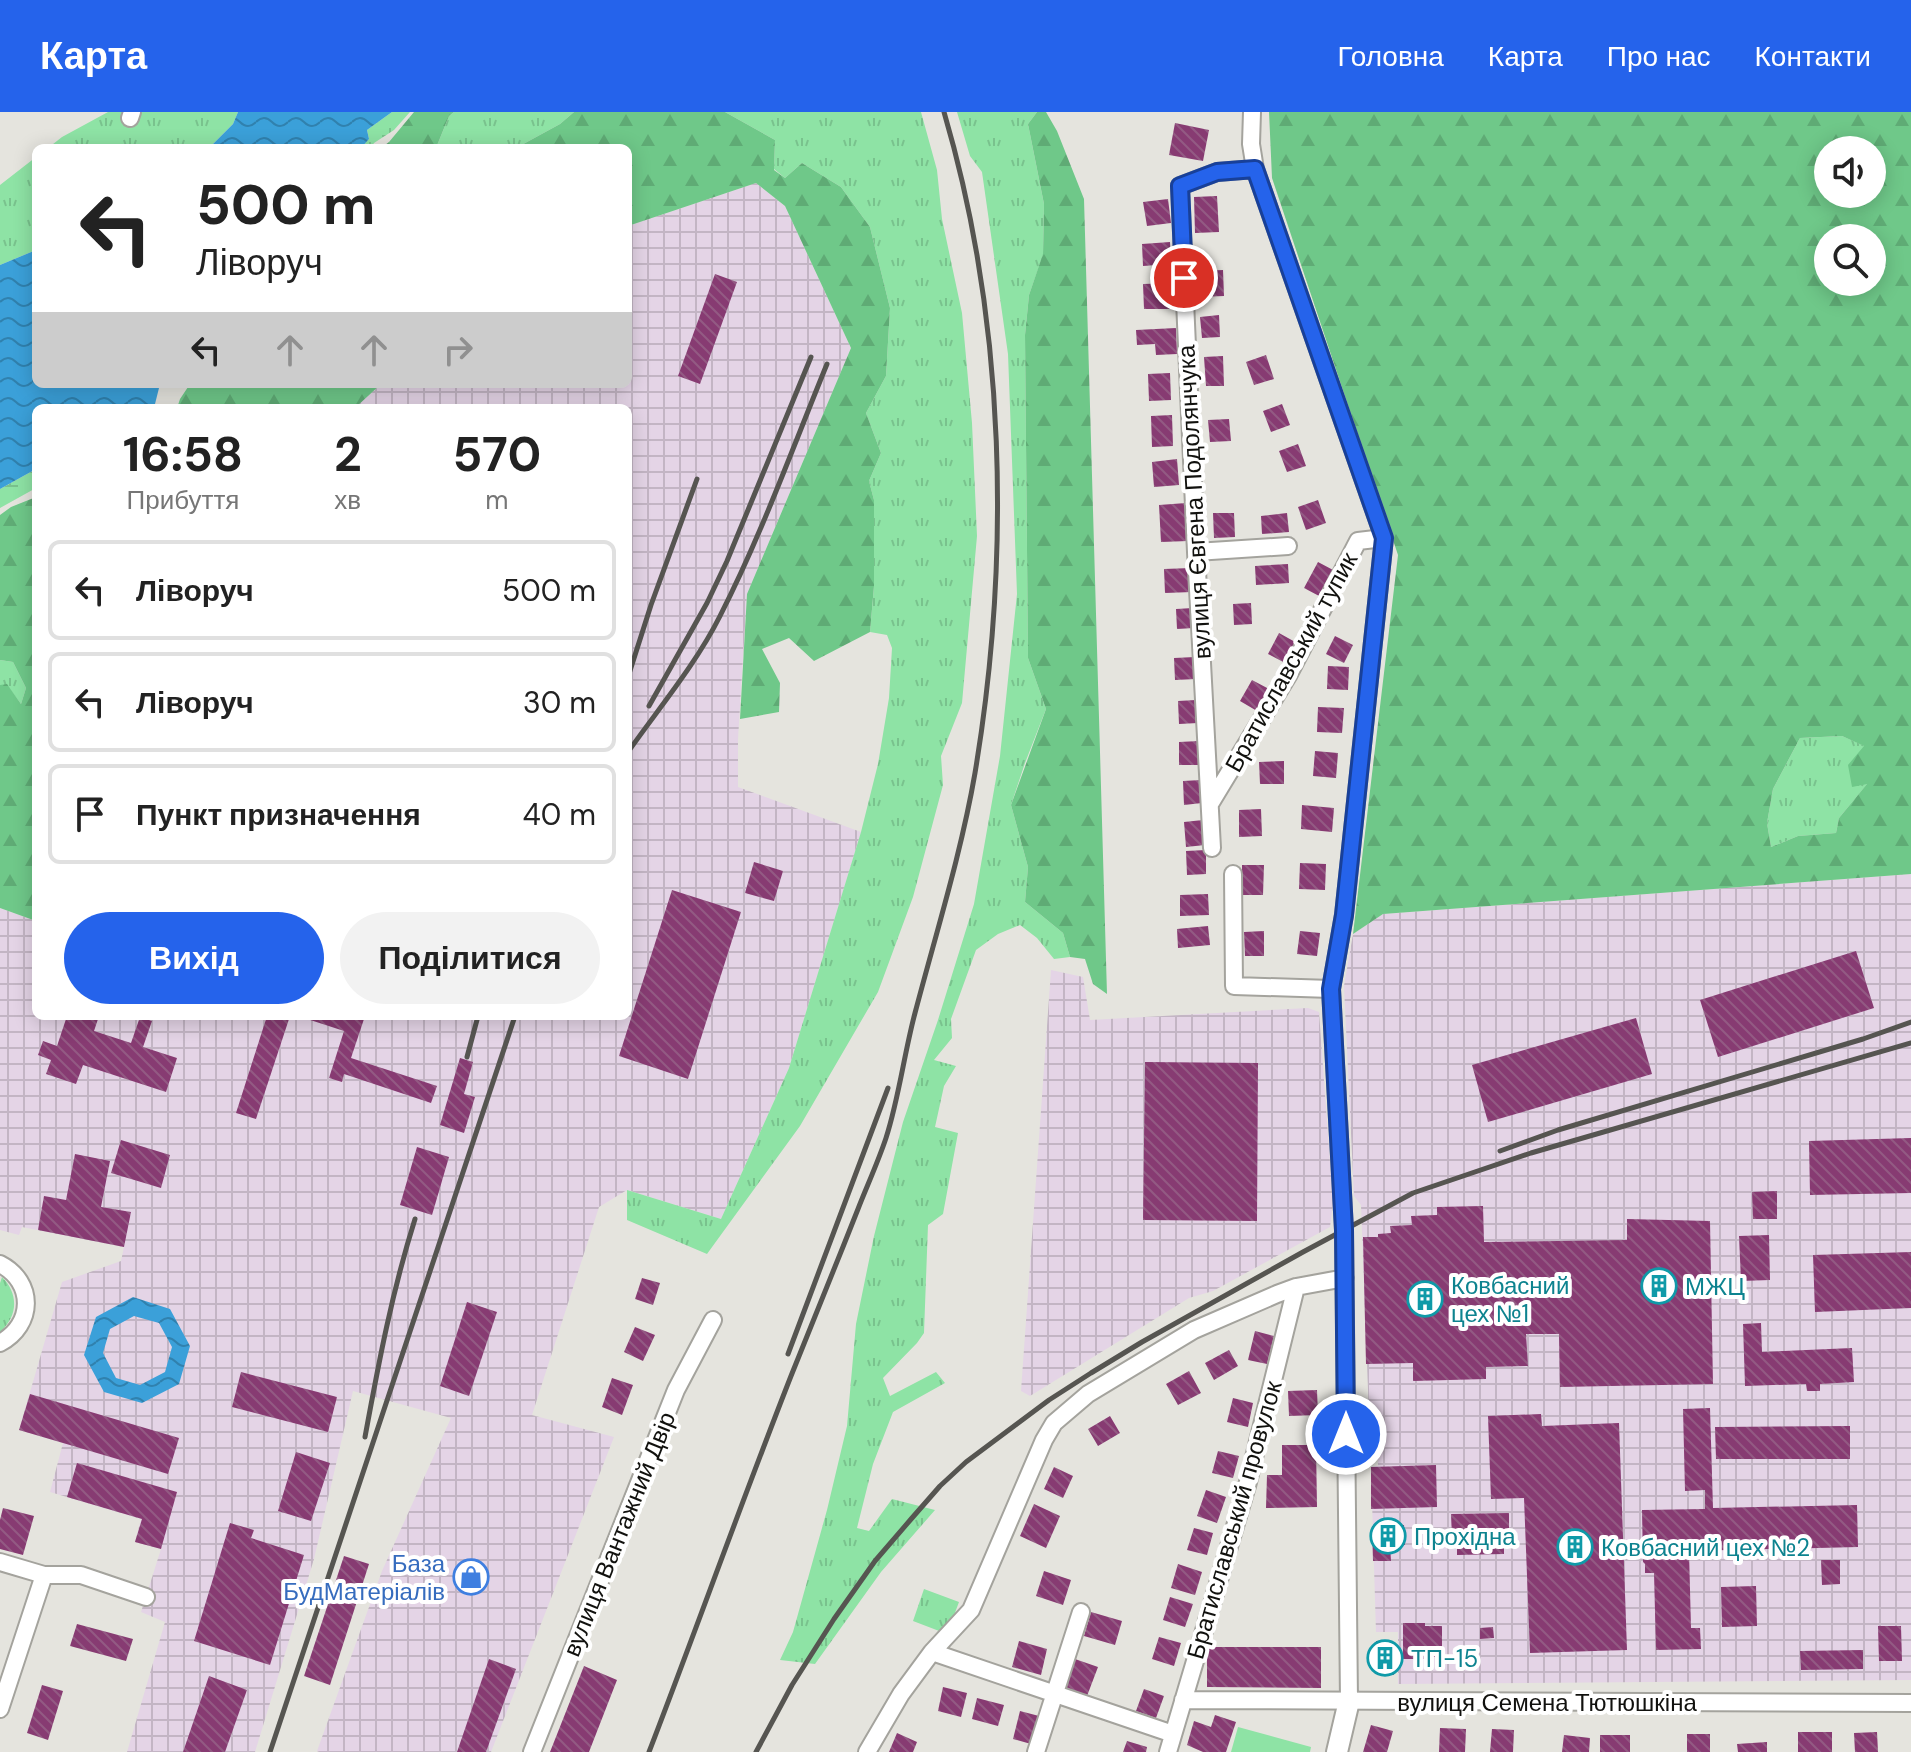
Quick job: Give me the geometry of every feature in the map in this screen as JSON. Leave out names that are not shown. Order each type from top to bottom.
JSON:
[{"type":"street","points":[[1252,112],[1251,144],[1255,169],[1384,538],[1344,915],[1331,989],[1344,1230],[1349,1701],[1337,1752]]},
{"type":"street","name":"вулиця Євгена Подолянчука","points":[[1212,848],[1180,186],[1217,172],[1255,169]]},
{"type":"street","name":"Братиславський тупик","points":[[1210,804],[1289,674],[1358,541],[1384,538]]},
{"type":"street","points":[[1196,552],[1288,546]]},
{"type":"street","points":[[1233,874],[1234,986],[1331,989]]},
{"type":"street","points":[[0,1264],[18,1279],[26,1305],[17,1331],[0,1343]]},
{"type":"street","points":[[867,1752],[901,1694],[932,1652],[971,1610],[1054,1423],[1088,1394],[1194,1330],[1296,1287],[1345,1278]]},
{"type":"street","name":"Братиславський провулок","points":[[1168,1752],[1247,1486],[1296,1287]]},
{"type":"street","name":"вулиця Вантажний Двір","points":[[532,1752],[676,1390],[713,1320]]},
{"type":"street","points":[[0,1562],[44,1575],[81,1575],[146,1597]]},
{"type":"street","points":[[0,1709],[44,1575]]},
{"type":"street","points":[[1036,1752],[1081,1612]]},
{"type":"street","points":[[932,1652],[1173,1734]]},
{"type":"street","name":"вулиця Семена Тютюшкіна","points":[[1183,1700],[1911,1703]]},
{"type":"shaded area","points":[[756,183],[785,206],[851,348],[747,594],[738,787],[861,832],[789,1068],[721,1219],[627,1190],[599,1207],[532,1415],[614,1437],[491,1752],[317,1751],[382,1571],[451,1418],[353,1391],[314,1559],[255,1752],[127,1752],[165,1622],[141,1612],[161,1549],[135,1542],[141,1519],[50,1492],[63,1443],[19,1430],[62,1282],[121,1261],[124,1247],[22,1227],[19,1235],[0,1230],[0,908],[32,920],[32,1020],[632,1020],[632,404],[359,404],[377,388],[632,388],[632,225]]},
{"type":"shaded area","points":[[1911,874],[1911,1680],[1398,1684],[1398,1632],[1376,1632],[1371,1467],[1378,1466],[1376,1425],[1369,1416],[1361,1205],[1354,1196],[1344,986],[1353,934],[1383,914]]},
{"type":"shaded area","points":[[1051,970],[1083,977],[1090,1020],[1308,1008],[1319,1012],[1333,1203],[1330,1227],[1213,1291],[1189,1298],[1030,1396],[1021,1391]]},
{"type":"green space","points":[[108,112],[238,112],[233,124],[213,144],[53,144]]},
{"type":"green space","points":[[392,112],[410,112],[394,130],[373,144],[365,144],[369,139],[367,130]]},
{"type":"green space","points":[[414,112],[454,112],[449,116],[438,144],[386,144]]},
{"type":"green space","points":[[454,112],[574,112],[560,124],[523,144],[438,144],[449,116]]},
{"type":"green space","points":[[574,112],[725,112],[775,140],[774,170],[785,178],[802,163],[841,187],[870,227],[890,308],[886,376],[866,413],[881,453],[869,481],[874,500],[874,586],[870,632],[814,661],[789,638],[762,649],[780,683],[779,712],[740,719],[747,594],[851,348],[785,206],[756,183],[632,225],[632,144],[523,144],[560,124]]},
{"type":"green space","points":[[725,112],[921,112],[937,170],[942,219],[962,313],[972,423],[977,536],[962,703],[941,756],[943,785],[913,897],[878,992],[800,1126],[707,1254],[627,1220],[627,1190],[721,1219],[789,1068],[861,832],[878,764],[889,698],[892,648],[887,635],[870,632],[874,586],[874,500],[869,481],[881,453],[866,413],[886,376],[890,308],[870,227],[841,187],[802,163],[785,178],[774,169],[775,140]]},
{"type":"green space","points":[[957,112],[1037,112],[1028,124],[1044,204],[1043,255],[1029,295],[1025,335],[1028,658],[1046,709],[1011,805],[1028,867],[1025,902],[1063,933],[1070,957],[1054,959],[1037,938],[1020,925],[998,934],[976,950],[951,1019],[952,1038],[934,1060],[956,1066],[944,1086],[935,1127],[958,1133],[943,1214],[928,1225],[924,1333],[883,1378],[890,1396],[936,1372],[945,1383],[893,1412],[873,1464],[857,1528],[869,1531],[892,1499],[935,1510],[881,1572],[815,1664],[780,1660],[793,1632],[847,1426],[856,1324],[874,1236],[903,1122],[974,904],[1000,756],[1017,594],[1008,354],[982,172],[970,156]]},
{"type":"green space","points":[[1037,112],[1046,112],[1057,131],[1084,199],[1107,994],[1093,984],[1085,959],[1070,957],[1063,933],[1025,902],[1028,867],[1011,805],[1046,709],[1028,658],[1025,335],[1029,295],[1043,254],[1044,204],[1028,124]]},
{"type":"green space","points":[[1269,112],[1911,112],[1911,874],[1383,914],[1353,934],[1398,555],[1272,178]],"holes":[[[1842,736],[1864,746],[1848,765],[1852,787],[1867,784],[1839,818],[1836,833],[1798,836],[1771,847],[1767,823],[1773,789],[1800,738]]]},
{"type":"green space","points":[[32,160],[32,252],[0,265],[0,185]]},
{"type":"green space","points":[[187,388],[377,388],[359,404],[178,404]]},
{"type":"green space","points":[[32,471],[32,490],[0,508],[0,489]]},
{"type":"green space","points":[[32,499],[32,920],[0,908],[0,685],[7,684],[21,704],[26,688],[13,662],[0,660],[0,515]]},
{"type":"green space","points":[[0,660],[13,662],[26,688],[21,704],[7,685],[0,685]]},
{"type":"green space","points":[[1842,736],[1865,746],[1868,783],[1839,818],[1836,833],[1798,836],[1771,847],[1767,823],[1773,789],[1800,738]]},
{"type":"green space","points":[[2,1277],[14,1298],[14,1305],[10,1319],[0,1332],[0,1283]]},
{"type":"green space","points":[[924,1589],[959,1602],[947,1634],[913,1621]]},
{"type":"green space","points":[[1238,1727],[1311,1747],[1310,1752],[1231,1752]]},
{"type":"water","points":[[238,112],[392,112],[367,130],[369,139],[365,144],[213,144],[233,124]]},
{"type":"water","points":[[32,252],[32,388],[159,388],[155,404],[32,404],[32,471],[0,489],[0,265]]},
{"type":"water","points":[[133,1297],[170,1309],[190,1346],[179,1384],[142,1403],[104,1392],[84,1355],[96,1317]],"holes":[[[134,1316],[159,1323],[172,1347],[165,1372],[140,1385],[116,1378],[103,1353],[110,1329]]]},
{"type":"building","points":[[1175,123],[1209,130],[1203,161],[1169,155]]},
{"type":"building","points":[[1217,196],[1219,232],[1195,233],[1194,197]]},
{"type":"building","points":[[1168,199],[1171,223],[1147,226],[1143,202]]},
{"type":"building","points":[[1170,242],[1171,264],[1143,266],[1142,244]]},
{"type":"building","points":[[1223,270],[1224,296],[1199,297],[1198,271]]},
{"type":"building","points":[[715,274],[737,282],[700,384],[678,376]]},
{"type":"building","points":[[1173,283],[1173,309],[1144,309],[1143,284]]},
{"type":"building","points":[[1219,315],[1220,337],[1202,338],[1200,317]]},
{"type":"building","points":[[1176,328],[1177,354],[1156,355],[1155,344],[1137,345],[1136,330]]},
{"type":"building","points":[[1266,355],[1274,379],[1254,385],[1246,362]]},
{"type":"building","points":[[1223,356],[1224,386],[1206,386],[1204,357]]},
{"type":"building","points":[[1170,373],[1171,400],[1149,401],[1148,374]]},
{"type":"building","points":[[1282,404],[1290,425],[1271,432],[1263,411]]},
{"type":"building","points":[[1172,415],[1173,446],[1152,447],[1151,416]]},
{"type":"building","points":[[1229,419],[1231,441],[1210,442],[1208,420]]},
{"type":"building","points":[[1298,444],[1306,466],[1287,472],[1279,451]]},
{"type":"building","points":[[1177,459],[1179,485],[1154,487],[1152,462]]},
{"type":"building","points":[[1318,500],[1326,523],[1306,530],[1298,507]]},
{"type":"building","points":[[1186,503],[1188,541],[1161,542],[1159,505]]},
{"type":"building","points":[[1213,513],[1234,513],[1235,537],[1214,538]]},
{"type":"building","points":[[1287,513],[1289,532],[1262,534],[1261,516]]},
{"type":"building","points":[[1318,562],[1335,571],[1321,597],[1304,588]]},
{"type":"building","points":[[1288,564],[1289,583],[1256,585],[1255,566]]},
{"type":"building","points":[[1191,568],[1192,592],[1165,593],[1164,569]]},
{"type":"building","points":[[1251,603],[1252,624],[1234,625],[1233,604]]},
{"type":"building","points":[[1193,608],[1194,628],[1177,629],[1176,609]]},
{"type":"building","points":[[1279,633],[1297,643],[1287,664],[1268,654]]},
{"type":"building","points":[[1335,636],[1353,645],[1344,663],[1326,654]]},
{"type":"building","points":[[1195,657],[1196,679],[1175,680],[1174,658]]},
{"type":"building","points":[[1328,666],[1349,667],[1348,690],[1327,689]]},
{"type":"building","points":[[1252,680],[1269,689],[1257,711],[1240,701]]},
{"type":"building","points":[[1196,700],[1198,723],[1179,724],[1178,701]]},
{"type":"building","points":[[1318,707],[1344,708],[1342,733],[1317,732]]},
{"type":"building","points":[[1199,741],[1199,765],[1179,765],[1179,742]]},
{"type":"building","points":[[1315,751],[1338,753],[1336,778],[1313,776]]},
{"type":"building","points":[[1284,761],[1284,784],[1260,784],[1259,762]]},
{"type":"building","points":[[1201,780],[1202,803],[1184,805],[1183,781]]},
{"type":"building","points":[[1302,805],[1334,808],[1332,832],[1301,829]]},
{"type":"building","points":[[1261,809],[1262,836],[1239,837],[1239,810]]},
{"type":"building","points":[[1203,820],[1205,845],[1186,847],[1184,822]]},
{"type":"building","points":[[1206,850],[1206,874],[1187,875],[1186,851]]},
{"type":"building","points":[[754,862],[783,871],[774,901],[745,893]]},
{"type":"building","points":[[1300,863],[1326,864],[1325,890],[1299,889]]},
{"type":"building","points":[[1242,865],[1264,865],[1263,895],[1242,895]]},
{"type":"building","points":[[672,890],[741,912],[688,1079],[619,1056]]},
{"type":"building","points":[[1208,894],[1209,915],[1180,916],[1180,895]]},
{"type":"building","points":[[1208,926],[1210,945],[1178,948],[1177,929]]},
{"type":"building","points":[[1264,931],[1264,956],[1245,956],[1244,932]]},
{"type":"building","points":[[1300,931],[1320,933],[1317,956],[1297,954]]},
{"type":"building","points":[[1856,951],[1874,1008],[1718,1057],[1700,1000]]},
{"type":"building","points":[[1636,1018],[1652,1074],[1488,1122],[1472,1065]]},
{"type":"building","points":[[66,1020],[98,1020],[94,1031],[131,1043],[139,1020],[149,1020],[152,1021],[143,1047],[177,1058],[166,1092],[83,1065],[76,1084],[46,1074],[51,1060],[38,1055],[43,1041],[57,1046]]},
{"type":"building","points":[[266,1020],[289,1020],[256,1119],[236,1113]]},
{"type":"building","points":[[310,1020],[364,1020],[351,1058],[437,1086],[431,1103],[344,1074],[342,1082],[329,1078],[344,1031]]},
{"type":"building","points":[[460,1058],[473,1062],[464,1094],[475,1097],[464,1133],[440,1125]]},
{"type":"building","points":[[1145,1062],[1258,1063],[1257,1221],[1143,1220]]},
{"type":"building","points":[[1911,1138],[1911,1193],[1810,1195],[1809,1141]]},
{"type":"building","points":[[121,1140],[170,1155],[161,1188],[111,1173]]},
{"type":"building","points":[[417,1147],[449,1157],[432,1215],[400,1205]]},
{"type":"building","points":[[75,1154],[110,1161],[101,1207],[131,1212],[124,1247],[38,1230],[44,1196],[66,1200]]},
{"type":"building","points":[[1777,1191],[1777,1219],[1753,1219],[1752,1192]]},
{"type":"building","points":[[1483,1206],[1484,1242],[1627,1240],[1627,1219],[1710,1221],[1713,1384],[1560,1387],[1559,1334],[1526,1334],[1528,1366],[1486,1367],[1486,1379],[1413,1381],[1413,1363],[1366,1364],[1363,1237],[1391,1233],[1390,1226],[1412,1225],[1411,1216],[1437,1215],[1437,1207]]},
{"type":"building","points":[[1769,1235],[1770,1280],[1741,1281],[1739,1236]]},
{"type":"building","points":[[1911,1252],[1911,1308],[1815,1312],[1813,1255]]},
{"type":"building","points":[[642,1278],[660,1283],[653,1305],[635,1299]]},
{"type":"building","points":[[467,1302],[497,1312],[469,1396],[440,1386]]},
{"type":"building","points":[[1761,1323],[1762,1352],[1852,1348],[1854,1382],[1820,1384],[1820,1391],[1807,1391],[1806,1384],[1745,1386],[1743,1324]]},
{"type":"building","points":[[635,1327],[655,1335],[643,1361],[624,1352]]},
{"type":"building","points":[[1255,1331],[1274,1336],[1267,1364],[1248,1360]]},
{"type":"building","points":[[1229,1350],[1238,1366],[1214,1380],[1205,1363]]},
{"type":"building","points":[[1189,1371],[1201,1393],[1178,1405],[1166,1384]]},
{"type":"building","points":[[241,1372],[337,1397],[328,1432],[232,1407]]},
{"type":"building","points":[[612,1378],[633,1385],[622,1415],[602,1407]]},
{"type":"building","points":[[1317,1390],[1318,1415],[1289,1416],[1288,1391]]},
{"type":"building","points":[[30,1394],[179,1438],[168,1474],[19,1430]]},
{"type":"building","points":[[1233,1398],[1253,1403],[1248,1427],[1227,1422]]},
{"type":"building","points":[[1710,1408],[1713,1508],[1857,1505],[1858,1547],[1689,1551],[1691,1628],[1700,1628],[1701,1649],[1656,1650],[1654,1573],[1645,1573],[1642,1510],[1705,1509],[1705,1490],[1685,1491],[1683,1409]]},
{"type":"building","name":"Ковбасний цех №2","points":[[1541,1414],[1542,1426],[1619,1423],[1627,1650],[1530,1653],[1524,1498],[1491,1499],[1488,1416]]},
{"type":"building","points":[[1110,1416],[1120,1433],[1098,1446],[1088,1429]]},
{"type":"building","points":[[1850,1426],[1850,1459],[1716,1459],[1715,1427]]},
{"type":"building","points":[[1282,1445],[1316,1445],[1317,1507],[1266,1508],[1267,1475],[1282,1475]]},
{"type":"building","points":[[1218,1451],[1239,1456],[1233,1478],[1212,1473]]},
{"type":"building","points":[[296,1452],[330,1463],[311,1521],[278,1511]]},
{"type":"building","points":[[77,1463],[177,1492],[161,1549],[135,1542],[142,1519],[67,1497]]},
{"type":"building","points":[[1436,1465],[1437,1507],[1371,1509],[1371,1467]]},
{"type":"building","points":[[1054,1467],[1073,1476],[1063,1498],[1044,1489]]},
{"type":"building","points":[[1206,1490],[1226,1497],[1217,1523],[1197,1516]]},
{"type":"building","points":[[1034,1504],[1060,1516],[1046,1548],[1020,1536]]},
{"type":"building","points":[[3,1508],[34,1516],[23,1555],[0,1549]]},
{"type":"building","points":[[1509,1513],[1509,1535],[1504,1535],[1504,1554],[1457,1555],[1457,1538],[1452,1538],[1451,1514]]},
{"type":"building","points":[[230,1523],[254,1530],[251,1538],[304,1555],[270,1665],[194,1641]]},
{"type":"building","name":"Прохідна","points":[[1404,1525],[1405,1545],[1390,1545],[1391,1561],[1373,1561],[1372,1526]]},
{"type":"building","points":[[1194,1528],[1213,1533],[1207,1555],[1187,1550]]},
{"type":"building","points":[[344,1556],[369,1564],[330,1685],[304,1676]]},
{"type":"building","points":[[1821,1560],[1840,1560],[1840,1584],[1822,1585]]},
{"type":"building","points":[[1178,1564],[1202,1572],[1195,1595],[1171,1588]]},
{"type":"building","points":[[1044,1571],[1071,1580],[1063,1605],[1036,1596]]},
{"type":"building","points":[[1756,1586],[1757,1626],[1722,1627],[1721,1587]]},
{"type":"building","points":[[1170,1597],[1193,1604],[1185,1627],[1163,1620]]},
{"type":"building","points":[[1091,1612],[1122,1621],[1115,1645],[1084,1636]]},
{"type":"building","points":[[1403,1623],[1442,1626],[1442,1657],[1403,1659]]},
{"type":"building","points":[[77,1624],[133,1639],[126,1661],[70,1646]]},
{"type":"building","points":[[1878,1626],[1901,1626],[1902,1661],[1879,1661]]},
{"type":"building","points":[[1493,1627],[1494,1638],[1480,1639],[1480,1628]]},
{"type":"building","points":[[1159,1637],[1181,1643],[1174,1666],[1152,1659]]},
{"type":"building","points":[[1019,1641],[1047,1649],[1041,1675],[1012,1667]]},
{"type":"building","name":"ТП-15","points":[[1376,1641],[1393,1641],[1394,1675],[1377,1675]]},
{"type":"building","points":[[1207,1647],[1321,1647],[1321,1688],[1207,1687]]},
{"type":"building","points":[[1863,1650],[1863,1669],[1801,1670],[1800,1651]]},
{"type":"building","points":[[489,1659],[516,1669],[486,1752],[457,1752]]},
{"type":"building","points":[[1075,1659],[1098,1667],[1087,1696],[1065,1688]]},
{"type":"building","points":[[584,1666],[617,1680],[589,1752],[550,1752]]},
{"type":"building","points":[[209,1676],[247,1690],[225,1752],[183,1752]]},
{"type":"building","points":[[42,1685],[63,1691],[48,1740],[27,1733]]},
{"type":"building","points":[[943,1687],[967,1693],[961,1717],[938,1711]]},
{"type":"building","points":[[1144,1689],[1164,1696],[1156,1718],[1136,1711]]},
{"type":"building","points":[[977,1698],[1004,1705],[998,1726],[972,1719]]},
{"type":"building","points":[[1020,1711],[1039,1716],[1031,1744],[1013,1739]]},
{"type":"building","points":[[1215,1715],[1236,1722],[1226,1752],[1203,1752],[1187,1745],[1194,1721],[1211,1727]]},
{"type":"building","points":[[1371,1725],[1393,1731],[1387,1752],[1363,1752]]},
{"type":"building","points":[[1440,1728],[1466,1729],[1465,1752],[1439,1752]]},
{"type":"building","points":[[1492,1729],[1514,1730],[1513,1752],[1490,1752]]},
{"type":"building","points":[[1798,1732],[1832,1732],[1832,1752],[1798,1752]]},
{"type":"building","points":[[1877,1732],[1878,1752],[1855,1752],[1854,1733]]},
{"type":"building","points":[[897,1733],[917,1742],[913,1752],[889,1752]]},
{"type":"building","points":[[1687,1734],[1710,1734],[1710,1752],[1687,1752]]},
{"type":"building","points":[[1564,1735],[1590,1738],[1589,1752],[1562,1752]]},
{"type":"building","points":[[1600,1735],[1630,1735],[1630,1752],[1600,1752]]},
{"type":"building","points":[[1127,1741],[1147,1747],[1146,1752],[1123,1752]]},
{"type":"building","points":[[1767,1742],[1767,1752],[1738,1752],[1737,1744]]},
{"type":"railway","points":[[649,1752],[773,1423],[886,1138],[975,773],[987,691],[994,608],[996,441],[991,357],[980,274],[965,192],[944,112]]},
{"type":"railway","points":[[649,706],[727,561],[811,357]]},
{"type":"railway","points":[[632,747],[689,669],[720,616],[763,523],[827,364]]},
{"type":"railway","points":[[632,664],[697,479]]},
{"type":"railway","points":[[467,1057],[477,1020]]},
{"type":"railway","points":[[270,1752],[514,1020]]},
{"type":"railway","points":[[1500,1151],[1558,1130],[1911,1022]]},
{"type":"railway","points":[[756,1752],[792,1685],[834,1619],[875,1561],[940,1486],[966,1462],[1091,1373],[1413,1193],[1531,1153],[1911,1043]]},
{"type":"railway","points":[[788,1354],[888,1088]]},
{"type":"railway","points":[[365,1437],[393,1300],[415,1219]]},
{"type":"place","name":"МЖЦ","points":[[1659,1286]]},
{"type":"place","name":"Ковбасний цех №1","points":[[1425,1299]]},
{"type":"place","name":"Прохідна","points":[[1388,1536]]},
{"type":"place","name":"Ковбасний цех №2","points":[[1575,1547]]},
{"type":"place","name":"База БудМатеріалів","points":[[471,1577]]},
{"type":"place","name":"ТП-15","points":[[1385,1658]]},
{"type":"route","points":[[1184,278],[1180,186],[1217,172],[1255,169],[1384,538],[1344,915],[1331,989],[1344,1230],[1346,1434]]}]
